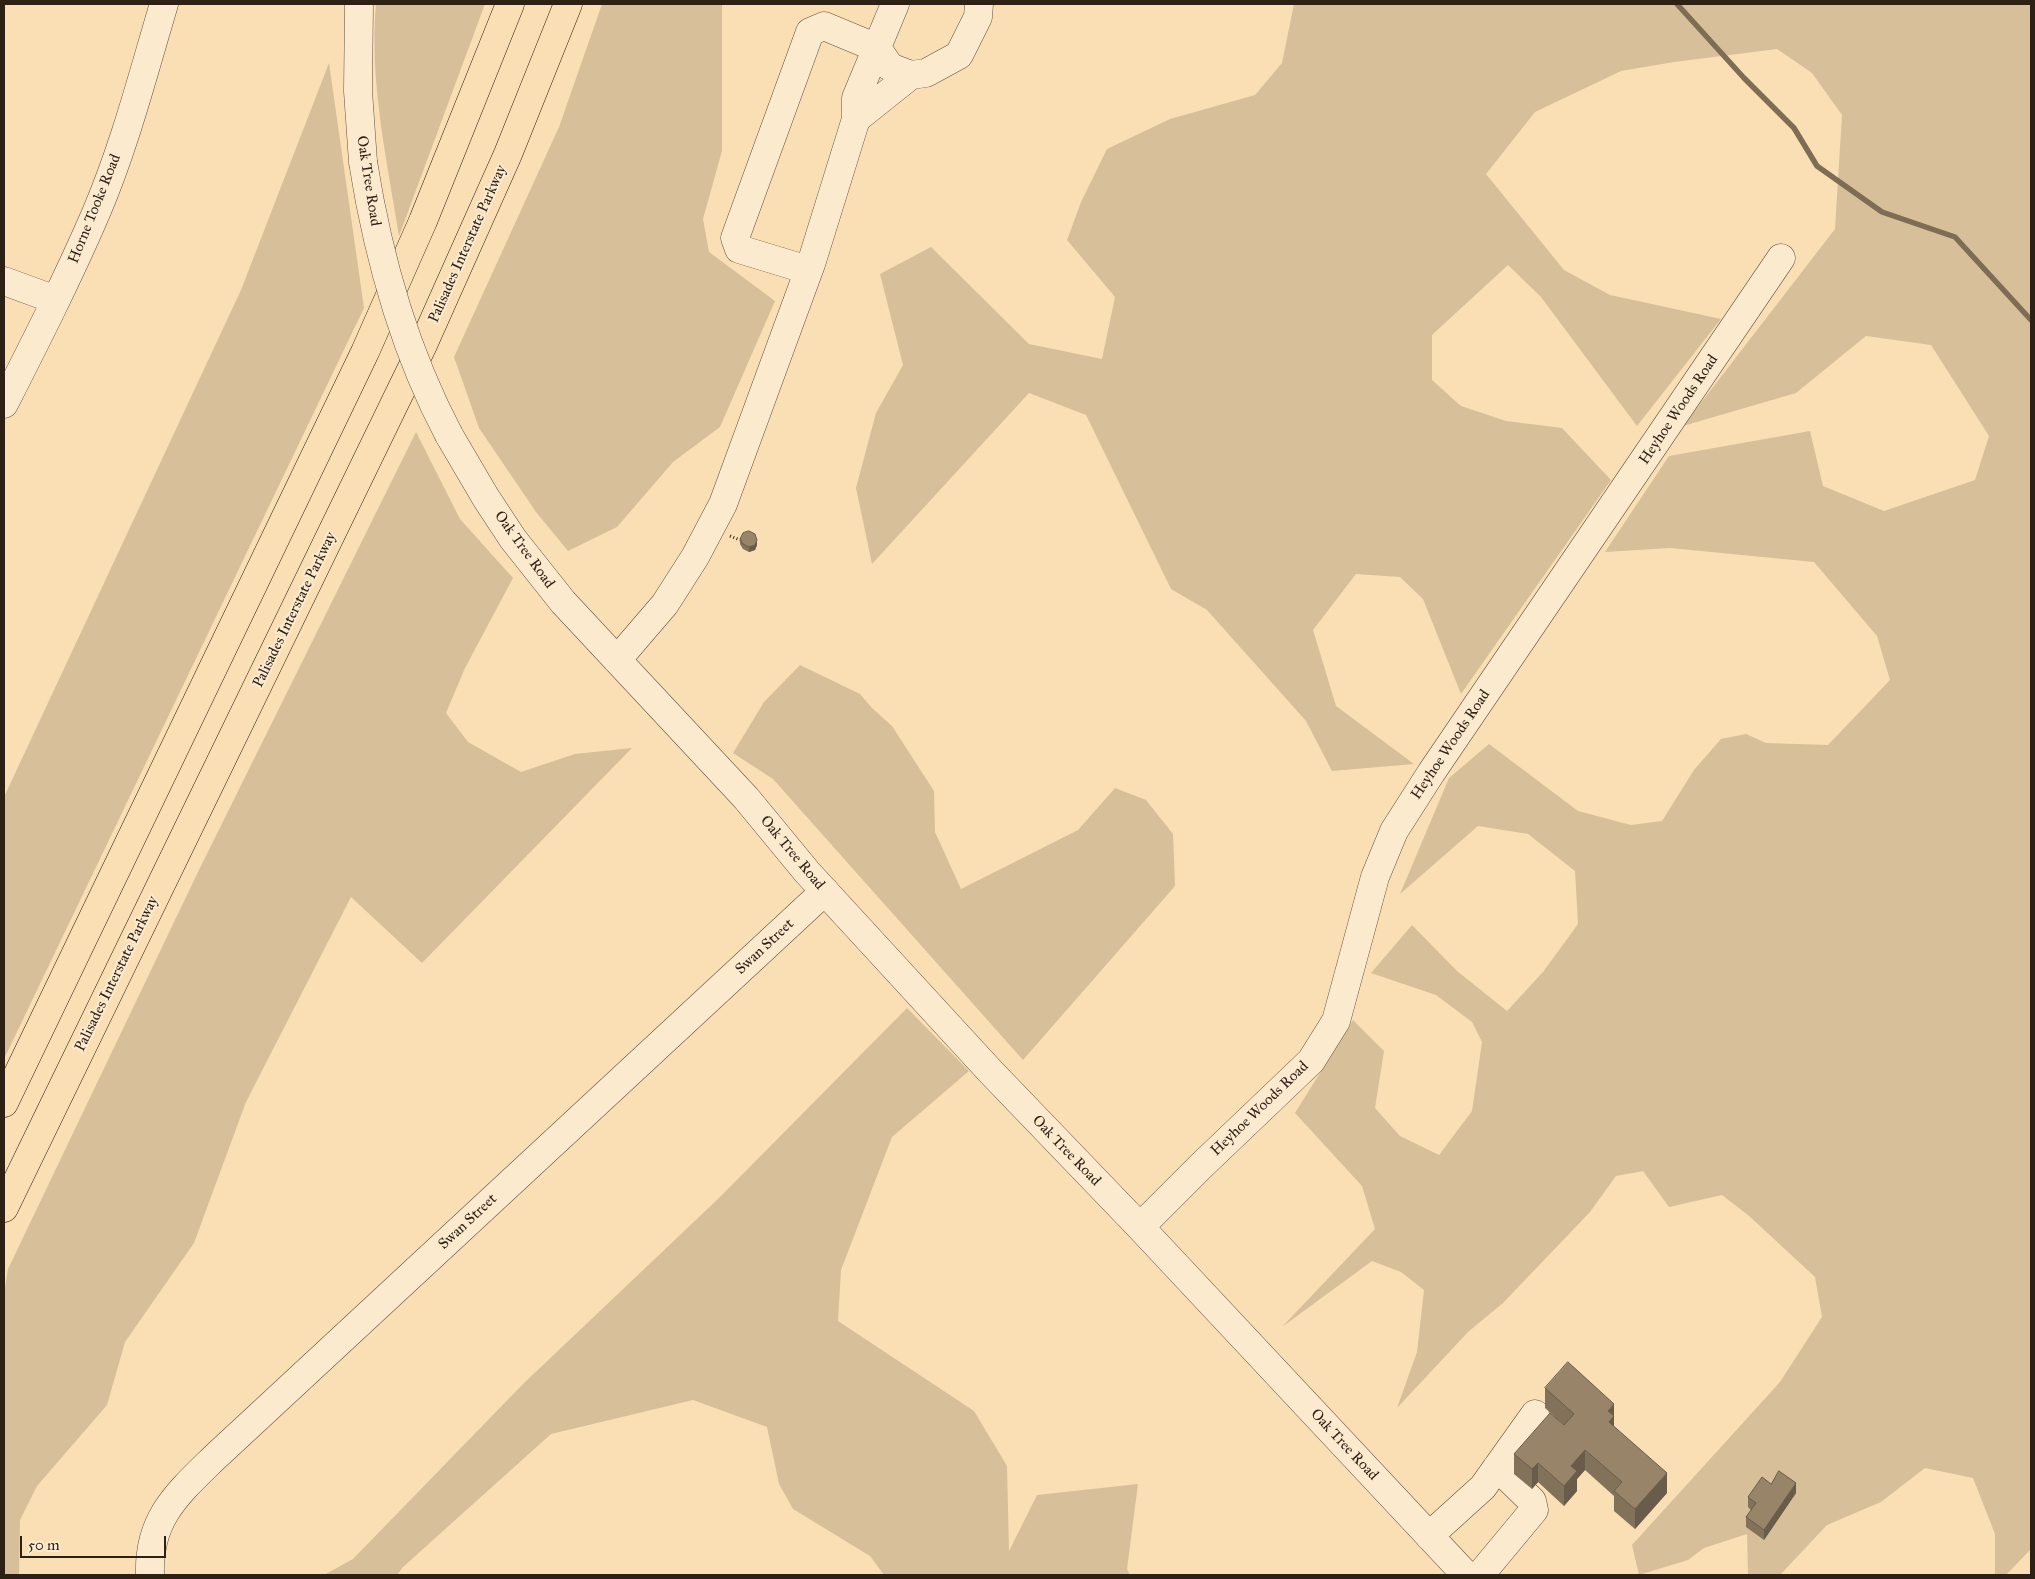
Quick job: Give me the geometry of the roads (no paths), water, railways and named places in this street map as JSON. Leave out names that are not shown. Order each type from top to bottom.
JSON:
[{"type":"highway","points":[[4,1103],[365,352],[426,213],[510,4]]},
{"type":"highway","name":"Palisades Interstate Parkway","points":[[4,1208],[422,348],[497,178],[568,4]]},
{"type":"street","name":"Horne Tooke Road","points":[[4,404],[56,300],[96,212],[123,140],[164,4]]},
{"type":"street","name":"Oak Tree Road","points":[[359,4],[358,91],[363,162],[374,222],[392,295],[417,365],[449,435],[491,505],[526,557],[563,602],[746,798],[825,891],[990,1071],[1140,1226],[1466,1575]]},
{"type":"street","points":[[617,660],[665,604],[695,556],[723,504],[808,270],[856,119],[856,98],[895,4]]},
{"type":"street","points":[[808,270],[739,249],[735,238],[810,32],[824,26],[877,48],[890,67],[911,75],[926,73],[960,55],[978,17],[979,4]]},
{"type":"street","points":[[856,119],[911,75]]},
{"type":"street","name":"Heyhoe Woods Road","points":[[1140,1226],[1200,1166],[1311,1061],[1336,1021],[1375,877],[1394,831],[1431,773],[1782,258]]},
{"type":"street","points":[[4,280],[56,300]]},
{"type":"street","name":"Swan Street","points":[[150,1575],[150,1557],[157,1526],[186,1485],[825,891]]},
{"type":"street","points":[[1429,1536],[1482,1487],[1535,1414]]},
{"type":"street","points":[[1480,1575],[1534,1510],[1532,1501],[1497,1467]]},
{"type":"waterway","points":[[1677,4],[1744,78],[1794,128],[1817,166],[1882,212],[1955,237],[2031,320]]}]
